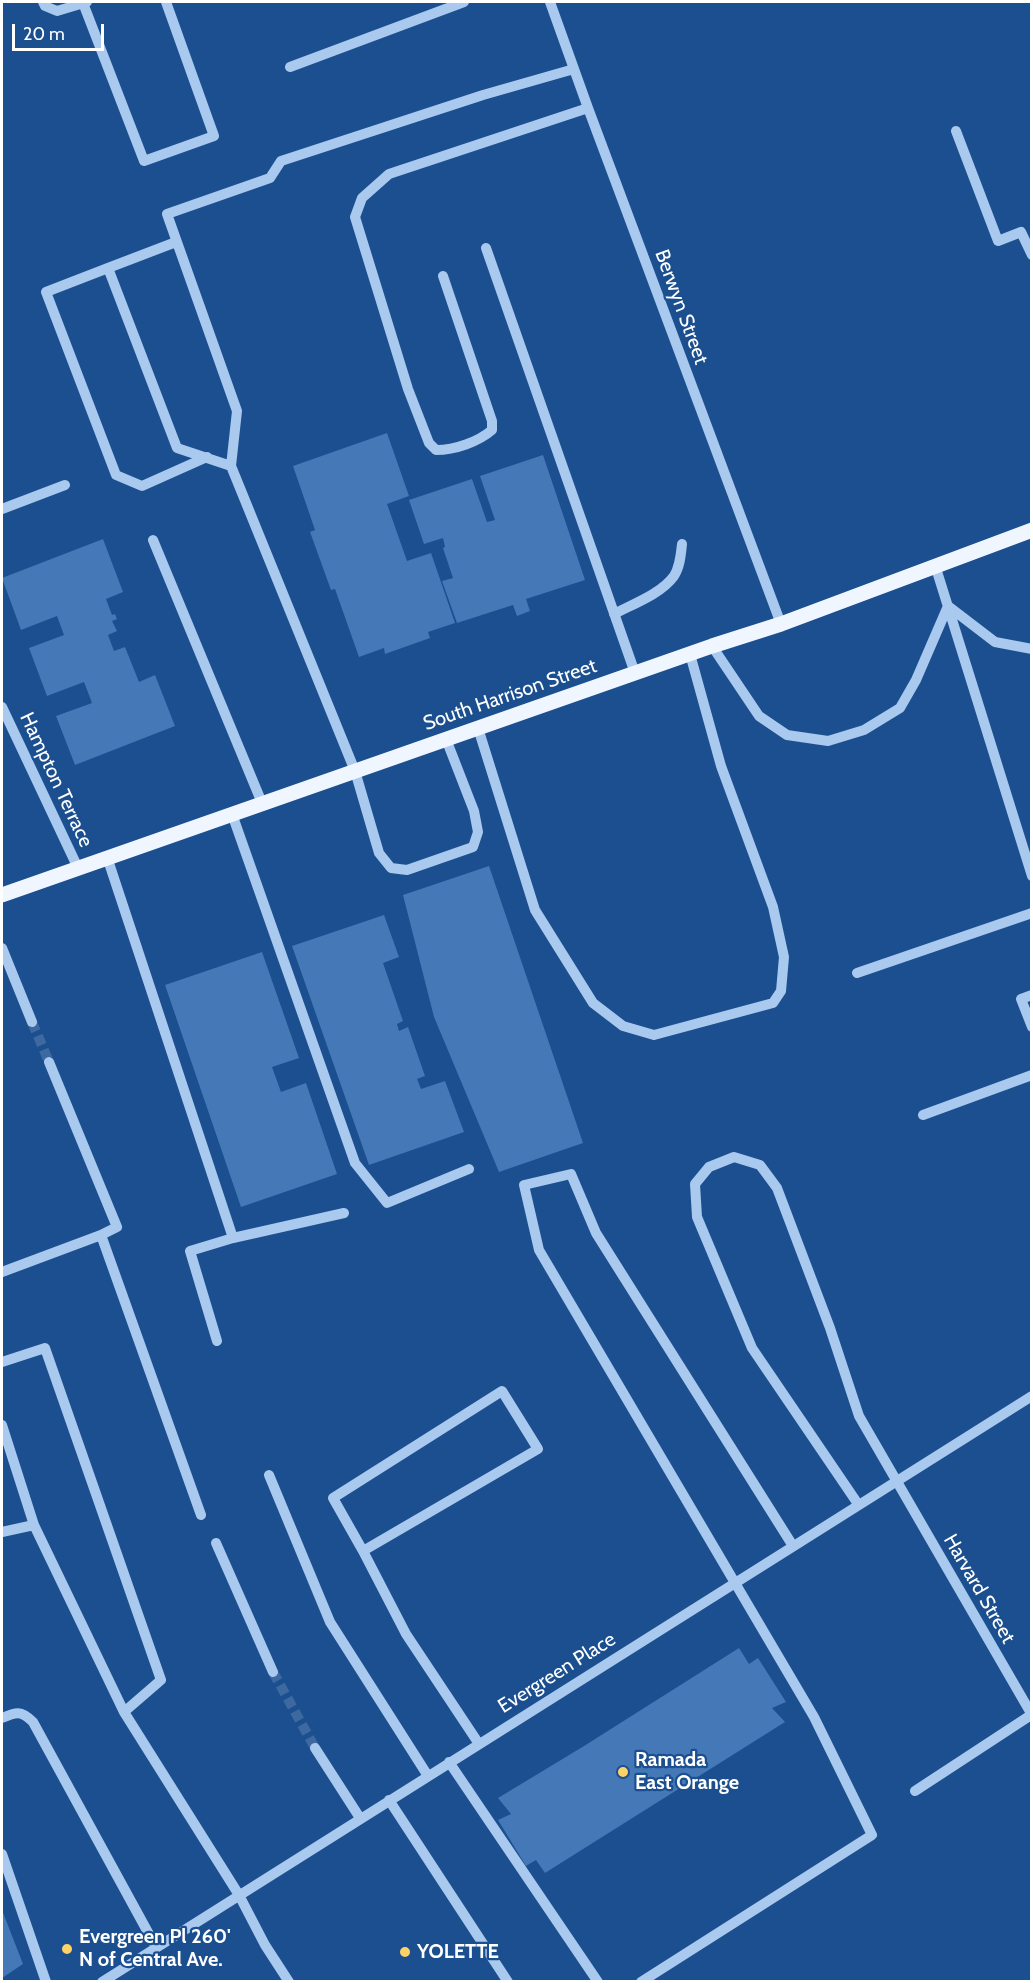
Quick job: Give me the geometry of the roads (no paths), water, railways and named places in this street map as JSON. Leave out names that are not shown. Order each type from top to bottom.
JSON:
[{"type":"main road","name":"South Harrison Street","points":[[2,895],[712,646],[781,624],[1032,530]]},
{"type":"street","points":[[43,2],[45,6],[57,11],[85,2],[144,161],[214,136],[166,2]]},
{"type":"street","points":[[290,67],[464,2]]},
{"type":"street","name":"Berwyn Street","points":[[550,2],[781,624]]},
{"type":"street","points":[[446,739],[474,811],[478,832],[473,847],[407,870],[391,868],[379,853],[355,771],[231,466],[237,411],[167,214],[270,178],[281,161],[483,95],[574,69]]},
{"type":"street","points":[[443,276],[492,422],[492,430],[484,436],[447,450],[436,450],[429,443],[408,389],[355,217],[362,198],[389,174],[588,108]]},
{"type":"street","points":[[956,131],[998,241],[1021,232],[1032,255]]},
{"type":"street","points":[[176,242],[46,292],[116,475],[142,486],[207,458]]},
{"type":"street","points":[[486,248],[635,674]]},
{"type":"street","points":[[108,268],[177,448],[231,466]]},
{"type":"street","points":[[2,509],[65,485]]},
{"type":"street","points":[[153,540],[262,803]]},
{"type":"street","points":[[614,614],[662,588],[675,576],[681,558],[682,544]]},
{"type":"street","points":[[935,565],[1032,876]]},
{"type":"street","points":[[712,646],[759,716],[787,735],[828,741],[864,730],[900,708],[916,680],[948,606]]},
{"type":"street","points":[[948,606],[995,642],[1032,649]]},
{"type":"street","points":[[478,728],[536,910],[593,1003],[623,1026],[654,1035],[773,1003],[781,991],[784,957],[773,907],[721,766],[690,654]]},
{"type":"street","name":"Hampton Terrace","points":[[2,707],[78,868]]},
{"type":"street","points":[[232,814],[355,1163],[387,1203],[469,1169]]},
{"type":"street","points":[[107,857],[233,1239]]},
{"type":"street","points":[[857,973],[1032,913]]},
{"type":"street","points":[[2,948],[33,1022]]},
{"type":"street","points":[[1032,995],[1021,999],[1032,1027]]},
{"type":"street","points":[[2,1272],[117,1227],[49,1062]]},
{"type":"street","points":[[922,1115],[1032,1075]]},
{"type":"street","name":"Harvard Street","points":[[858,1504],[752,1348],[697,1217],[695,1184],[709,1167],[734,1157],[760,1165],[777,1188],[830,1328],[859,1416],[1031,1715]]},
{"type":"street","points":[[641,1982],[872,1835],[814,1717],[539,1250],[524,1185],[571,1174],[596,1233],[793,1546]]},
{"type":"street","points":[[217,1341],[190,1251],[344,1213]]},
{"type":"street","points":[[101,1234],[201,1515]]},
{"type":"street","points":[[2,1362],[45,1348],[162,1680],[124,1712]]},
{"type":"street","points":[[363,1551],[538,1449],[502,1391],[333,1497],[406,1634],[479,1744]]},
{"type":"street","name":"Evergreen Place","points":[[102,1982],[1032,1396]]},
{"type":"street","points":[[2,1425],[34,1525],[124,1712],[239,1895],[266,1946],[289,1982]]},
{"type":"street","points":[[269,1475],[330,1622],[428,1776]]},
{"type":"street","points":[[2,1533],[34,1525]]},
{"type":"street","points":[[216,1543],[273,1672]]},
{"type":"street","points":[[2,1718],[15,1713],[26,1714],[33,1722],[156,1947]]},
{"type":"street","points":[[915,1791],[1031,1715]]},
{"type":"street","points":[[315,1748],[360,1818]]},
{"type":"street","points":[[449,1762],[598,1982]]},
{"type":"street","points":[[389,1800],[508,1982]]},
{"type":"street","points":[[2,1854],[46,1982]]},
{"type":"tunnel","points":[[32,1022],[49,1062]]},
{"type":"tunnel","points":[[273,1672],[315,1748]]},
{"type":"place","name":"Ramada East Orange","points":[[623,1772]]},
{"type":"place","name":"Evergreen Pl 260' N of Central Ave.","points":[[67,1949]]},
{"type":"place","name":"YOLETTE","points":[[405,1952]]}]
